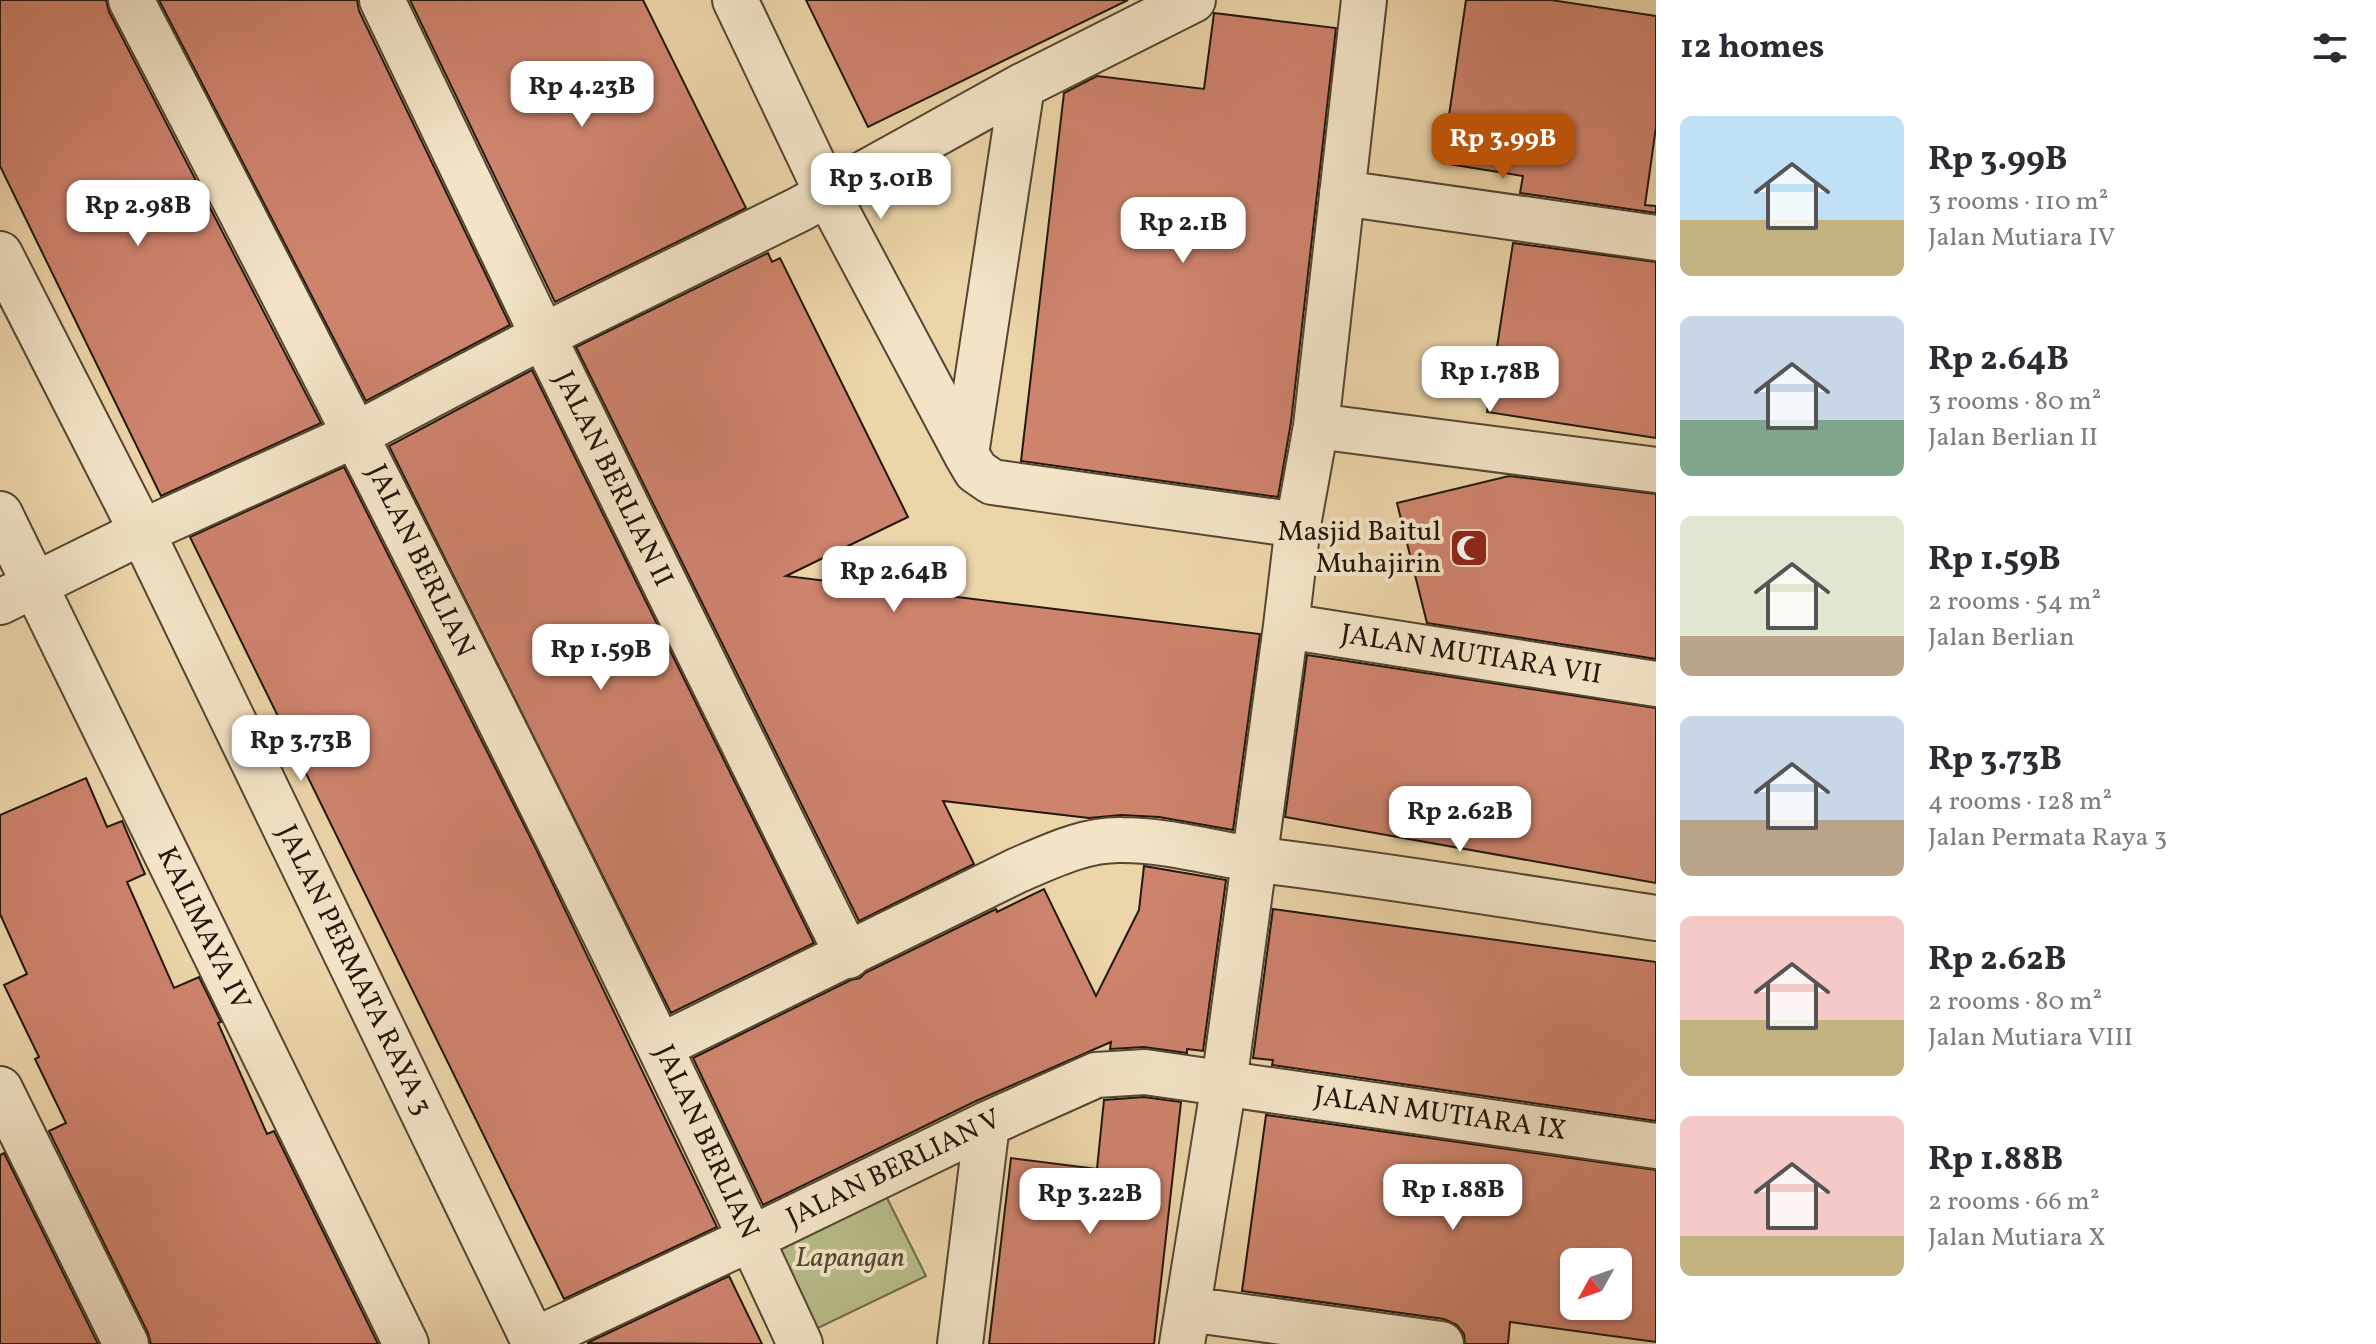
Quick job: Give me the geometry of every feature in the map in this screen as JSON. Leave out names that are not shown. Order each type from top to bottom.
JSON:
[{"type":"street","name":"JALAN BERLIAN","points":[[131,0],[357,434],[661,1046],[800,1344]]},
{"type":"street","name":"JALAN BERLIAN II","points":[[382,0],[543,336],[848,956]]},
{"type":"street","points":[[735,0],[827,193],[976,471],[992,482],[1298,525]]},
{"type":"street","points":[[17,593],[357,434],[543,336],[800,209],[1022,86],[1193,0]]},
{"type":"street","points":[[1364,0],[1316,426],[1298,525],[1224,1083],[1185,1326],[1441,1344]]},
{"type":"street","points":[[966,454],[1022,86]]},
{"type":"street","points":[[1342,193],[1656,238]]},
{"type":"street","name":"JALAN PERMATA RAYA 3","points":[[0,254],[142,532],[534,1342]]},
{"type":"street","points":[[1316,426],[1656,470]]},
{"type":"street","name":"KALIMAYA IV","points":[[0,514],[17,593],[406,1344]]},
{"type":"street","name":"JALAN MUTIARA VII","points":[[1286,626],[1656,684]]},
{"type":"street","points":[[661,1046],[1018,870],[1093,842],[1136,841],[1656,918]]},
{"type":"street","name":"JALAN BERLIAN V","points":[[534,1342],[987,1124],[1096,1075],[1145,1072],[1224,1083]]},
{"type":"street","name":"JALAN MUTIARA IX","points":[[1224,1083],[1656,1146]]},
{"type":"street","points":[[0,1089],[126,1344]]},
{"type":"street","points":[[960,1344],[987,1124]]},
{"type":"green space","name":"Lapangan","points":[[882,1188],[926,1276],[816,1329],[774,1241]]},
{"type":"building","points":[[0,0],[106,0],[109,12],[321,423],[161,496],[0,166]]},
{"type":"building","points":[[159,0],[357,0],[359,11],[510,325],[366,401]]},
{"type":"building","points":[[410,0],[643,0],[746,208],[555,302]]},
{"type":"building","points":[[806,0],[1128,0],[868,127]]},
{"type":"building","points":[[1466,0],[1551,0],[1656,16],[1656,127],[1645,205],[1656,206],[1656,213],[1520,193],[1523,176],[1442,163]]},
{"type":"building","points":[[1214,13],[1336,28],[1291,422],[1278,497],[1021,461],[1064,93],[1097,76],[1204,89]]},
{"type":"building","points":[[1513,243],[1656,262],[1656,438],[1487,412]]},
{"type":"building","points":[[768,253],[772,262],[780,258],[908,517],[786,576],[1260,634],[1233,830],[1159,817],[1121,815],[1089,818],[943,801],[974,864],[859,921],[576,347]]},
{"type":"building","points":[[532,370],[814,943],[671,1013],[389,446]]},
{"type":"building","points":[[344,467],[535,847],[717,1227],[564,1299],[190,537]]},
{"type":"building","points":[[1509,476],[1656,494],[1656,659],[1427,623],[1397,503]]},
{"type":"building","points":[[1307,655],[1656,708],[1656,883],[1285,817]]},
{"type":"building","points":[[86,778],[107,827],[122,821],[145,874],[127,882],[174,988],[199,977],[267,1134],[274,1131],[378,1344],[151,1344],[49,1131],[66,1123],[35,1059],[39,1057],[4,985],[27,974],[0,914],[0,815]]},
{"type":"building","points":[[1144,866],[1226,880],[1203,1051],[1187,1049],[1187,1053],[1144,1047],[1110,1049],[1111,1042],[976,1101],[763,1205],[693,1058],[996,909],[997,912],[1044,889],[1096,996],[1139,910]]},
{"type":"building","points":[[1273,909],[1656,962],[1656,1121],[1272,1065],[1273,1060],[1253,1058]]},
{"type":"building","points":[[1144,1097],[1181,1102],[1154,1344],[989,1344],[1011,1158],[1097,1169],[1104,1100]]},
{"type":"building","points":[[1266,1115],[1656,1170],[1656,1342],[1510,1322],[1508,1344],[1465,1344],[1464,1334],[1457,1325],[1444,1319],[1242,1291]]},
{"type":"building","points":[[4,1153],[98,1344],[0,1344],[0,1155]]},
{"type":"building","points":[[729,1276],[762,1344],[587,1343]]},
{"type":"place","name":"Masjid Baitul Muhajirin","points":[[1469,548]]}]
